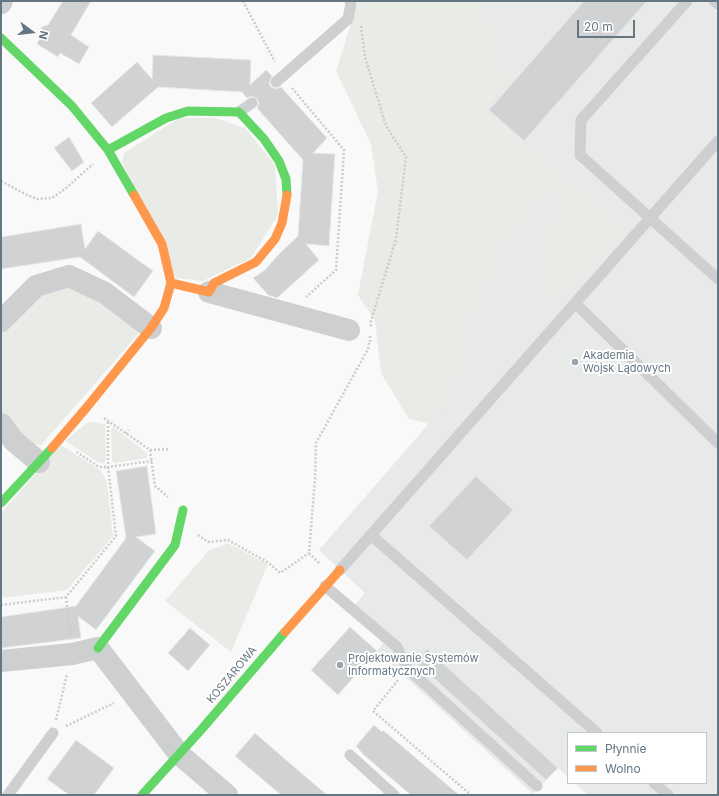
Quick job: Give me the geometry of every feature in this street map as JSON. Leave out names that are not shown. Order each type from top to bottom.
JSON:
[{"type":"street","points":[[1,38],[72,106],[108,150],[162,244],[170,283],[164,308],[151,328],[59,440],[1,503]]},
{"type":"street","points":[[108,150],[166,118],[188,111],[240,112],[264,139],[279,162],[286,179],[287,202],[282,223],[275,239],[256,262],[214,283],[209,292]]},
{"type":"street","points":[[1,321],[36,286],[69,276],[105,292],[151,328]]},
{"type":"street","points":[[170,283],[350,330]]},
{"type":"street","points":[[1,424],[14,441],[39,462]]},
{"type":"street","points":[[1,661],[72,654],[98,648],[175,545],[183,510]]},
{"type":"street","name":"KOSZAROWA","points":[[142,795],[336,573]]},
{"type":"street","points":[[98,648],[179,754],[227,795]]},
{"type":"lane","points":[[687,1],[581,120],[580,155],[651,217],[718,279]]},
{"type":"lane","points":[[714,1],[718,4]]},
{"type":"lane","points":[[280,79],[348,19],[351,2]]},
{"type":"lane","points":[[240,112],[252,103]]},
{"type":"lane","points":[[336,573],[718,141]]},
{"type":"lane","points":[[575,303],[718,443]]},
{"type":"lane","points":[[371,535],[596,732]]},
{"type":"lane","points":[[325,586],[397,647],[407,668],[537,786]]},
{"type":"lane","points":[[1,789],[8,795],[53,733]]},
{"type":"lane","points":[[350,755],[392,794]]},
{"type":"lane","points":[[655,784],[668,795]]},
{"type":"path","points":[[243,1],[280,79],[344,150],[336,270],[288,313]]},
{"type":"path","points":[[309,553],[315,479],[316,443],[368,349],[370,342],[371,321],[396,239],[406,157],[386,126],[365,57],[359,14],[351,2]]},
{"type":"path","points":[[1,181],[37,199],[52,198],[108,150]]},
{"type":"path","points":[[350,330],[370,342]]},
{"type":"path","points":[[1,605],[66,597],[116,536],[108,467],[108,421]]},
{"type":"path","points":[[118,428],[150,450],[170,449]]},
{"type":"path","points":[[126,434],[129,430]]},
{"type":"path","points":[[59,440],[99,467],[152,461]]},
{"type":"path","points":[[150,450],[155,486]]},
{"type":"path","points":[[181,520],[208,542],[228,540],[269,563],[280,573],[309,553]]},
{"type":"path","points":[[309,553],[336,573]]},
{"type":"path","points":[[53,733],[72,654],[66,597]]},
{"type":"path","points":[[407,668],[373,711],[471,795]]},
{"type":"path","points":[[53,733],[133,693]]},
{"type":"shaded area","points":[[358,1],[479,1],[509,80],[485,109],[624,229],[570,285],[533,308],[553,214],[552,191],[539,194],[504,244],[469,318],[466,366],[444,382],[442,409],[427,423],[409,419],[381,373],[375,321],[358,295],[378,191],[371,144],[336,71]]},
{"type":"shaded area","name":"Akademia Wojsk Lądowych","points":[[453,1],[718,1],[718,795],[588,795],[576,784],[707,784],[707,732],[567,732],[567,776],[558,768],[533,794],[377,651],[383,643],[349,612],[365,593],[319,550],[427,426]]},
{"type":"shaded area","points":[[179,118],[215,118],[245,128],[275,165],[278,215],[251,258],[203,281],[176,278],[122,162],[124,153]]},
{"type":"shaded area","points":[[60,284],[76,286],[140,332],[41,445],[28,444],[1,414],[1,333],[27,300]]},
{"type":"shaded area","points":[[88,422],[105,424],[106,460],[104,463],[100,463],[65,441]]},
{"type":"shaded area","points":[[113,427],[147,453],[147,458],[115,463],[112,461],[111,430]]},
{"type":"shaded area","points":[[61,445],[100,470],[104,476],[107,483],[113,536],[67,590],[1,598],[1,513]]},
{"type":"shaded area","points":[[227,543],[268,564],[231,652],[165,601],[209,550]]},
{"type":"building","points":[[63,1],[91,1],[71,35],[89,47],[79,64],[60,53],[58,57],[37,44],[42,34],[41,27],[48,25]]},
{"type":"building","points":[[584,1],[647,1],[524,141],[489,110]]},
{"type":"building","points":[[153,55],[251,60],[250,85],[266,70],[272,76],[269,83],[271,87],[277,89],[281,87],[327,138],[313,153],[335,154],[329,246],[306,244],[319,260],[277,298],[268,295],[253,278],[265,270],[298,236],[303,160],[257,108],[259,103],[257,99],[252,96],[247,98],[242,92],[158,87],[112,127],[91,103],[137,62],[152,79]]},
{"type":"building","points":[[69,137],[84,162],[72,171],[54,148]]},
{"type":"building","points":[[81,224],[85,249],[98,231],[153,271],[134,297],[80,257],[1,269],[1,237]]},
{"type":"building","points":[[147,466],[156,534],[136,537],[155,551],[96,630],[78,616],[81,638],[1,648],[1,617],[76,606],[126,538],[116,471]]},
{"type":"building","points":[[476,476],[513,510],[467,560],[429,526]]},
{"type":"building","name":"Projektowanie Systemów Informatycznych","points":[[350,627],[377,651],[338,695],[311,670]]},
{"type":"building","points":[[190,628],[210,645],[188,671],[168,653]]},
{"type":"building","points":[[427,649],[558,768],[546,780],[416,662]]},
{"type":"building","points":[[374,725],[382,732],[383,730],[459,795],[411,795],[365,756],[356,746]]},
{"type":"building","points":[[255,733],[327,795],[281,795],[235,756]]},
{"type":"building","points":[[76,740],[114,768],[94,795],[69,795],[47,779]]},
{"type":"traffic: fast","points":[[1,38],[72,106],[108,150],[134,195]]},
{"type":"traffic: fast","points":[[108,150],[166,118],[188,111],[239,112],[264,139],[279,161],[286,179],[287,195]]},
{"type":"traffic: fast","points":[[1,503],[52,448]]},
{"type":"traffic: fast","points":[[98,648],[175,545],[183,510]]},
{"type":"traffic: fast","points":[[142,795],[201,730],[285,632]]},
{"type":"traffic: slow","points":[[52,448],[151,328],[164,308],[171,283],[162,244],[134,195]]},
{"type":"traffic: slow","points":[[171,283],[209,292],[214,283],[256,262],[275,239],[282,223],[287,195]]},
{"type":"traffic: slow","points":[[285,632],[340,570]]},
{"type":"place","name":"Akademia Wojsk Lądowych","points":[[575,362]]},
{"type":"place","name":"Projektowanie Systemów Informatycznych","points":[[340,665]]}]
